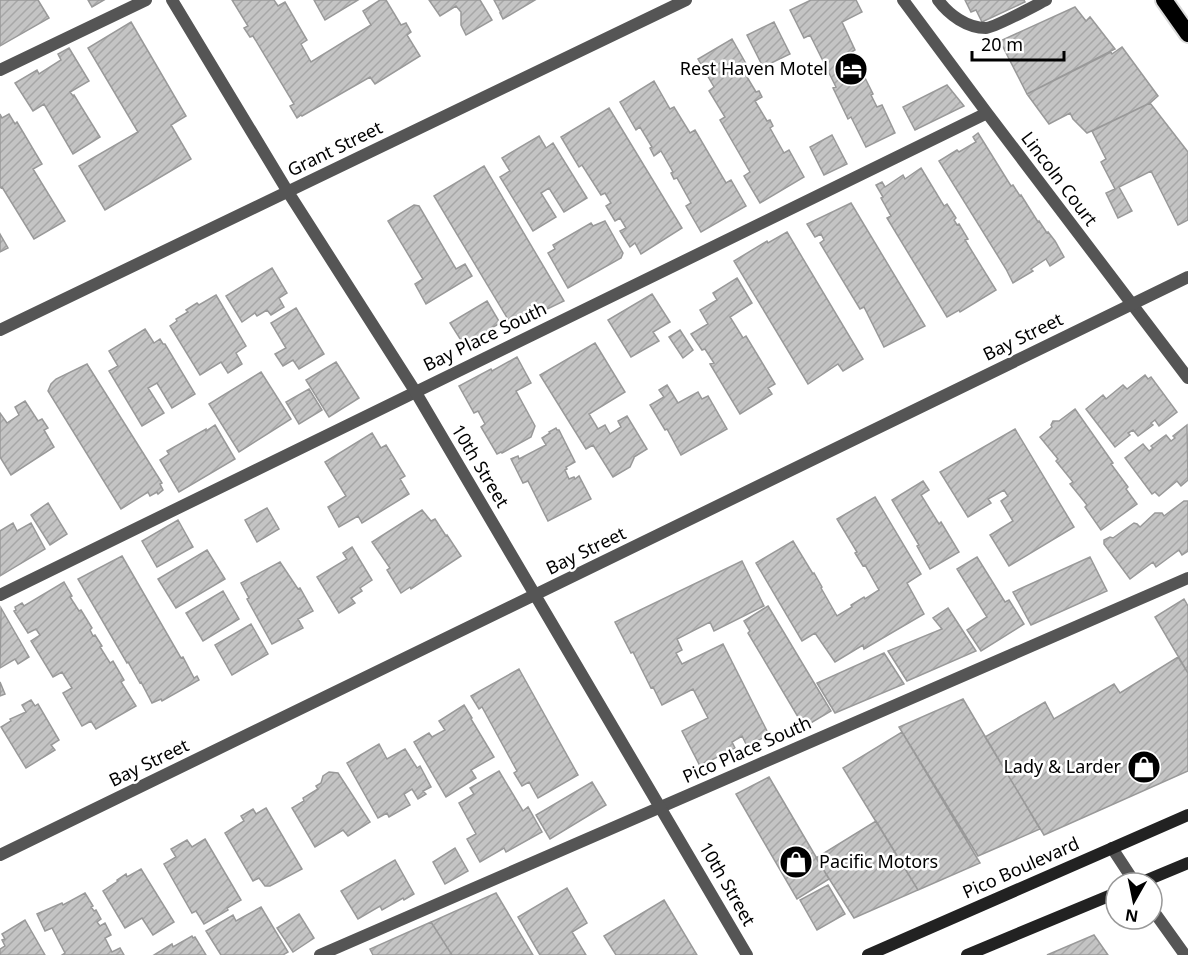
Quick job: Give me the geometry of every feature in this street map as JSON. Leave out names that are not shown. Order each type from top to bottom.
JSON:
[{"type":"highway","points":[[1164,0],[1188,34]]},
{"type":"main road","name":"Pico Boulevard","points":[[868,955],[1188,815]]},
{"type":"main road","points":[[1164,873],[1188,863]]},
{"type":"main road","points":[[967,955],[1104,898]]},
{"type":"street","points":[[0,70],[146,0]]},
{"type":"street","name":"10th Street","points":[[172,0],[288,192],[415,392],[747,955]]},
{"type":"street","name":"Grant Street","points":[[0,330],[686,0]]},
{"type":"street","name":"Lincoln Court","points":[[903,0],[1188,378]]},
{"type":"street","points":[[938,0],[945,9],[967,24],[988,28],[1046,0]]},
{"type":"street","name":"Bay Place South","points":[[0,595],[987,113]]},
{"type":"street","name":"Bay Street","points":[[0,855],[1188,277]]},
{"type":"street","name":"Pico Place South","points":[[320,955],[1188,578]]},
{"type":"street","points":[[1112,848],[1127,871]]},
{"type":"street","points":[[1164,926],[1185,955]]},
{"type":"building","points":[[0,0],[38,0],[49,18],[0,46]]},
{"type":"building","points":[[88,0],[104,0],[92,7]]},
{"type":"building","points":[[232,0],[274,0],[278,6],[285,2],[307,40],[301,44],[311,62],[371,25],[363,11],[380,0],[386,0],[401,25],[406,23],[411,32],[407,35],[420,56],[375,84],[370,77],[297,118],[290,106],[294,104],[253,36],[250,37],[244,28],[248,26]]},
{"type":"building","points":[[314,0],[358,0],[325,20]]},
{"type":"building","points":[[429,0],[480,0],[492,20],[466,35],[461,25],[461,12],[456,6],[440,16]]},
{"type":"building","points":[[494,0],[535,0],[503,19]]},
{"type":"building","points":[[811,0],[856,0],[862,12],[842,22],[855,50],[848,54],[849,57],[852,56],[861,75],[863,74],[877,107],[882,105],[895,133],[866,147],[851,117],[848,119],[833,88],[836,87],[810,35],[804,38],[790,10]]},
{"type":"building","points":[[965,0],[1024,0],[1025,2],[982,22],[976,10],[971,12]]},
{"type":"building","points":[[1075,7],[1086,21],[1090,17],[1115,49],[1027,94],[1000,41]]},
{"type":"building","points":[[131,22],[186,116],[171,125],[191,159],[105,210],[79,166],[138,132],[88,48]]},
{"type":"building","points":[[774,22],[790,54],[763,67],[747,35]]},
{"type":"building","points":[[732,39],[749,69],[744,72],[756,92],[759,91],[762,97],[755,101],[767,121],[770,120],[773,126],[770,128],[784,153],[789,150],[804,177],[760,203],[744,176],[750,172],[720,120],[725,117],[709,91],[714,87],[698,59]]},
{"type":"building","points":[[1122,47],[1158,96],[1150,103],[1087,133],[1070,113],[1049,124],[1027,94],[1111,52],[1112,54]]},
{"type":"building","points":[[69,48],[89,81],[70,92],[100,137],[73,154],[44,104],[33,111],[15,83],[37,70],[39,74],[61,60],[58,54]]},
{"type":"building","points":[[654,81],[670,109],[674,107],[690,133],[695,130],[726,183],[731,180],[746,206],[701,232],[686,206],[691,203],[677,178],[674,179],[671,173],[673,172],[661,151],[654,156],[650,148],[652,147],[640,127],[636,130],[620,102]]},
{"type":"building","points":[[947,85],[964,106],[915,130],[903,107]]},
{"type":"building","points":[[1150,103],[1188,152],[1188,220],[1178,225],[1151,171],[1119,187],[1132,211],[1118,218],[1106,193],[1115,189],[1101,162],[1106,159],[1092,131]]},
{"type":"building","points":[[609,108],[682,228],[641,254],[635,243],[630,247],[620,231],[626,228],[620,218],[615,221],[606,206],[611,203],[605,193],[601,195],[582,165],[579,167],[561,137]]},
{"type":"building","points":[[0,114],[2,118],[9,114],[15,124],[17,122],[42,164],[33,169],[65,221],[34,239],[0,187]]},
{"type":"building","points":[[978,133],[1011,186],[1013,185],[1021,195],[1064,257],[1050,266],[1046,259],[1031,269],[1033,271],[1013,283],[939,161],[976,142],[973,137]]},
{"type":"building","points":[[832,135],[847,164],[824,175],[810,147]]},
{"type":"building","points":[[539,136],[546,148],[553,143],[587,198],[564,212],[549,188],[541,193],[556,217],[533,231],[500,177],[510,171],[502,158]]},
{"type":"building","points":[[484,166],[564,301],[512,326],[434,196]]},
{"type":"building","points":[[921,168],[944,206],[947,204],[956,218],[954,220],[968,239],[965,240],[996,290],[960,312],[959,310],[947,317],[887,218],[891,216],[876,185],[882,182],[885,187],[903,175],[905,179]]},
{"type":"building","points":[[851,203],[925,326],[884,347],[864,307],[860,309],[820,243],[824,240],[821,234],[815,237],[807,224]]},
{"type":"building","points":[[414,205],[419,206],[456,269],[465,264],[472,276],[426,304],[415,284],[423,279],[388,221]]},
{"type":"building","points":[[605,221],[623,253],[621,258],[568,288],[548,253],[555,249],[553,245],[591,223],[593,226]]},
{"type":"building","points":[[787,232],[863,359],[843,371],[838,364],[808,384],[734,261]]},
{"type":"building","points":[[0,234],[8,248],[0,252]]},
{"type":"building","points":[[272,268],[287,293],[279,298],[284,307],[271,315],[267,310],[257,316],[255,313],[242,322],[226,296]]},
{"type":"building","points":[[737,278],[752,303],[730,317],[743,338],[746,336],[775,384],[768,388],[772,394],[740,414],[710,364],[714,363],[691,334],[708,324],[700,310],[717,300],[713,293]]},
{"type":"building","points":[[652,294],[670,322],[653,332],[659,341],[631,357],[608,320]]},
{"type":"building","points":[[216,295],[246,346],[236,353],[242,364],[228,373],[221,362],[200,375],[170,326],[177,321],[176,319],[188,312],[186,310]]},
{"type":"building","points":[[487,301],[500,323],[464,345],[450,323]]},
{"type":"building","points":[[296,308],[324,354],[299,369],[293,360],[283,366],[275,354],[286,348],[271,323]]},
{"type":"building","points":[[145,329],[154,343],[160,339],[165,344],[195,394],[172,408],[157,383],[148,388],[164,413],[142,426],[109,371],[118,366],[109,351]]},
{"type":"building","points":[[680,330],[693,350],[683,358],[669,337]]},
{"type":"building","points":[[595,343],[625,392],[589,414],[598,429],[605,425],[610,434],[621,427],[618,421],[627,416],[647,449],[634,457],[630,467],[613,477],[593,445],[586,449],[540,375]]},
{"type":"building","points":[[517,357],[531,383],[516,391],[535,426],[531,437],[497,454],[481,427],[485,424],[478,411],[474,413],[459,386]]},
{"type":"building","points":[[336,362],[359,398],[329,417],[306,380]]},
{"type":"building","points":[[87,364],[162,483],[160,484],[163,490],[158,494],[157,492],[150,496],[148,492],[121,509],[48,391],[56,379]]},
{"type":"building","points":[[261,372],[291,419],[239,452],[209,404]]},
{"type":"building","points":[[1145,375],[1148,379],[1151,377],[1177,412],[1159,426],[1155,420],[1151,423],[1153,425],[1138,436],[1133,430],[1115,447],[1086,409],[1103,395],[1106,399],[1123,385],[1127,389]]},
{"type":"building","points":[[667,385],[678,403],[698,392],[702,399],[708,396],[727,429],[681,455],[667,429],[665,430],[650,405],[664,397],[659,390]]},
{"type":"building","points":[[309,389],[322,410],[299,424],[286,402]]},
{"type":"building","points":[[25,401],[38,421],[42,419],[48,428],[44,430],[54,447],[11,475],[0,457],[0,413],[7,423],[19,415],[15,407]]},
{"type":"building","points":[[1075,409],[1113,463],[1111,464],[1137,504],[1101,530],[1085,507],[1087,505],[1070,484],[1073,482],[1056,461],[1058,459],[1040,437],[1052,427],[1053,421],[1059,421]]},
{"type":"building","points":[[215,425],[235,459],[179,492],[160,460],[169,454],[167,451]]},
{"type":"building","points":[[1187,425],[1188,480],[1181,486],[1177,481],[1159,496],[1155,492],[1152,494],[1125,458],[1143,444],[1149,451],[1153,448],[1151,446],[1166,435],[1171,441],[1175,438],[1173,436]]},
{"type":"building","points":[[556,428],[575,462],[566,467],[569,479],[579,476],[591,499],[548,521],[528,481],[523,483],[511,459],[518,456],[519,459],[546,445],[542,438]]},
{"type":"building","points":[[1015,429],[1074,527],[1009,566],[990,535],[1013,521],[1001,501],[1008,496],[1004,490],[988,499],[991,503],[968,517],[940,472]]},
{"type":"building","points":[[372,433],[381,448],[386,445],[405,476],[400,479],[409,494],[362,523],[358,516],[339,527],[328,507],[346,496],[325,462]]},
{"type":"building","points":[[923,481],[929,490],[921,495],[959,552],[930,569],[917,546],[919,545],[892,500]]},
{"type":"building","points":[[875,497],[921,574],[907,583],[924,614],[864,649],[863,645],[835,662],[815,633],[802,641],[756,563],[793,541],[814,573],[837,616],[852,607],[851,605],[879,590],[865,565],[863,566],[855,553],[857,552],[837,519]]},
{"type":"building","points":[[1184,501],[1188,501],[1188,551],[1182,555],[1179,550],[1156,567],[1153,562],[1130,579],[1104,544],[1104,540],[1113,538],[1134,523],[1140,527],[1155,513],[1162,513],[1164,516]]},
{"type":"building","points":[[48,503],[67,534],[50,545],[31,515]]},
{"type":"building","points":[[267,508],[279,529],[257,542],[245,520]]},
{"type":"building","points":[[422,510],[431,521],[435,519],[461,556],[411,589],[410,587],[401,593],[387,570],[390,568],[372,542]]},
{"type":"building","points":[[178,520],[193,547],[157,567],[142,541]]},
{"type":"building","points":[[13,523],[17,531],[31,523],[45,549],[0,576],[0,531]]},
{"type":"building","points":[[352,547],[372,580],[360,588],[362,591],[351,598],[355,603],[339,613],[317,577],[347,559],[343,553]]},
{"type":"building","points":[[207,550],[225,579],[176,608],[158,579]]},
{"type":"building","points":[[122,556],[181,658],[183,657],[194,678],[197,676],[199,680],[162,701],[161,699],[152,703],[78,579]]},
{"type":"building","points":[[977,557],[1005,602],[1009,600],[1024,624],[981,651],[967,630],[987,617],[957,569]]},
{"type":"building","points":[[1090,557],[1107,591],[1031,625],[1013,592]]},
{"type":"building","points":[[742,561],[764,606],[714,631],[710,622],[677,639],[682,650],[676,653],[682,664],[723,644],[769,735],[747,746],[742,736],[732,742],[735,748],[700,766],[682,731],[708,718],[693,689],[662,705],[615,622]]},
{"type":"building","points":[[280,562],[298,589],[300,588],[313,611],[298,619],[303,628],[272,644],[247,599],[249,598],[241,583]]},
{"type":"building","points":[[64,582],[72,596],[70,597],[92,628],[90,630],[93,636],[95,635],[102,646],[100,647],[110,663],[113,661],[124,680],[121,682],[136,706],[96,729],[91,721],[82,726],[63,693],[72,688],[62,672],[53,677],[31,641],[40,635],[36,629],[28,633],[14,611],[15,607],[22,603],[24,606]]},
{"type":"building","points":[[223,591],[239,619],[203,641],[186,613]]},
{"type":"building","points":[[1184,599],[1188,606],[1188,673],[1155,617]]},
{"type":"building","points":[[768,606],[831,711],[804,727],[748,633],[750,631],[744,621]]},
{"type":"building","points":[[1,608],[29,657],[18,664],[15,659],[0,668]]},
{"type":"building","points":[[948,608],[976,651],[907,681],[888,651],[942,629],[933,618]]},
{"type":"building","points":[[251,624],[268,654],[232,675],[215,645]]},
{"type":"building","points":[[884,653],[904,684],[835,713],[817,683]]},
{"type":"building","points":[[1178,657],[1188,673],[1188,771],[1044,835],[985,737],[1045,702],[1054,719],[1114,684],[1120,693]]},
{"type":"building","points":[[519,669],[578,775],[538,798],[529,782],[522,786],[514,773],[517,771],[482,707],[479,709],[471,696]]},
{"type":"building","points":[[0,682],[5,694],[0,696]]},
{"type":"building","points":[[963,699],[1040,829],[978,856],[899,727]]},
{"type":"building","points":[[31,700],[35,706],[38,704],[59,740],[51,745],[55,750],[26,768],[1,727],[11,721],[10,719],[26,712],[22,705]]},
{"type":"building","points":[[464,705],[494,757],[471,770],[476,778],[446,797],[414,742],[429,733],[432,737],[445,730],[439,721]]},
{"type":"building","points":[[902,732],[980,863],[918,890],[843,768]]},
{"type":"building","points":[[379,744],[387,759],[405,749],[417,768],[420,766],[431,787],[423,791],[426,794],[418,799],[412,789],[404,794],[410,805],[389,817],[387,813],[378,818],[347,763]]},
{"type":"building","points":[[499,771],[523,811],[528,807],[542,832],[506,852],[504,848],[480,862],[467,839],[476,834],[459,803],[474,794],[470,788]]},
{"type":"building","points":[[329,772],[338,773],[370,822],[348,836],[343,830],[315,847],[292,808],[318,789],[316,786]]},
{"type":"building","points":[[769,777],[829,879],[797,899],[736,794]]},
{"type":"building","points":[[592,782],[606,805],[550,839],[536,815]]},
{"type":"building","points":[[266,808],[302,869],[270,886],[265,886],[259,878],[253,881],[225,833],[244,821],[241,816],[253,809],[256,814]]},
{"type":"building","points":[[876,821],[918,890],[854,918],[816,858]]},
{"type":"building","points":[[205,839],[241,900],[204,924],[196,911],[192,913],[164,864],[176,857],[171,849],[187,840],[192,847]]},
{"type":"building","points":[[455,848],[468,871],[445,884],[433,862]]},
{"type":"building","points":[[395,860],[414,894],[382,910],[380,906],[358,919],[341,891]]},
{"type":"building","points":[[141,869],[174,922],[153,935],[142,918],[125,928],[103,891],[126,874],[127,877]]},
{"type":"building","points":[[828,885],[845,914],[817,930],[800,900]]},
{"type":"building","points":[[567,888],[587,923],[572,932],[586,955],[540,955],[518,917]]},
{"type":"building","points":[[85,893],[93,906],[91,907],[94,911],[96,910],[101,919],[97,922],[100,926],[105,923],[111,935],[105,938],[112,952],[120,948],[124,955],[62,955],[65,953],[52,928],[45,931],[37,914],[62,903],[63,905]]},
{"type":"building","points":[[496,893],[533,955],[452,955],[431,922]]},
{"type":"building","points":[[664,900],[697,955],[616,955],[604,936]]},
{"type":"building","points":[[261,907],[288,952],[283,955],[221,955],[206,931],[233,915],[236,921]]},
{"type":"building","points":[[299,914],[314,938],[293,952],[277,928]]},
{"type":"building","points":[[25,920],[45,955],[0,955],[0,949],[5,946],[2,934]]},
{"type":"building","points":[[431,922],[452,955],[373,955],[370,949]]},
{"type":"building","points":[[1094,935],[1108,955],[1047,955]]},
{"type":"building","points":[[192,936],[195,937],[206,955],[154,955],[172,944],[173,947]]},
{"type":"place","name":"Rest Haven Motel","points":[[851,69]]},
{"type":"place","name":"Lady & Larder","points":[[1144,767]]},
{"type":"place","name":"Pacific Motors","points":[[796,862]]}]
